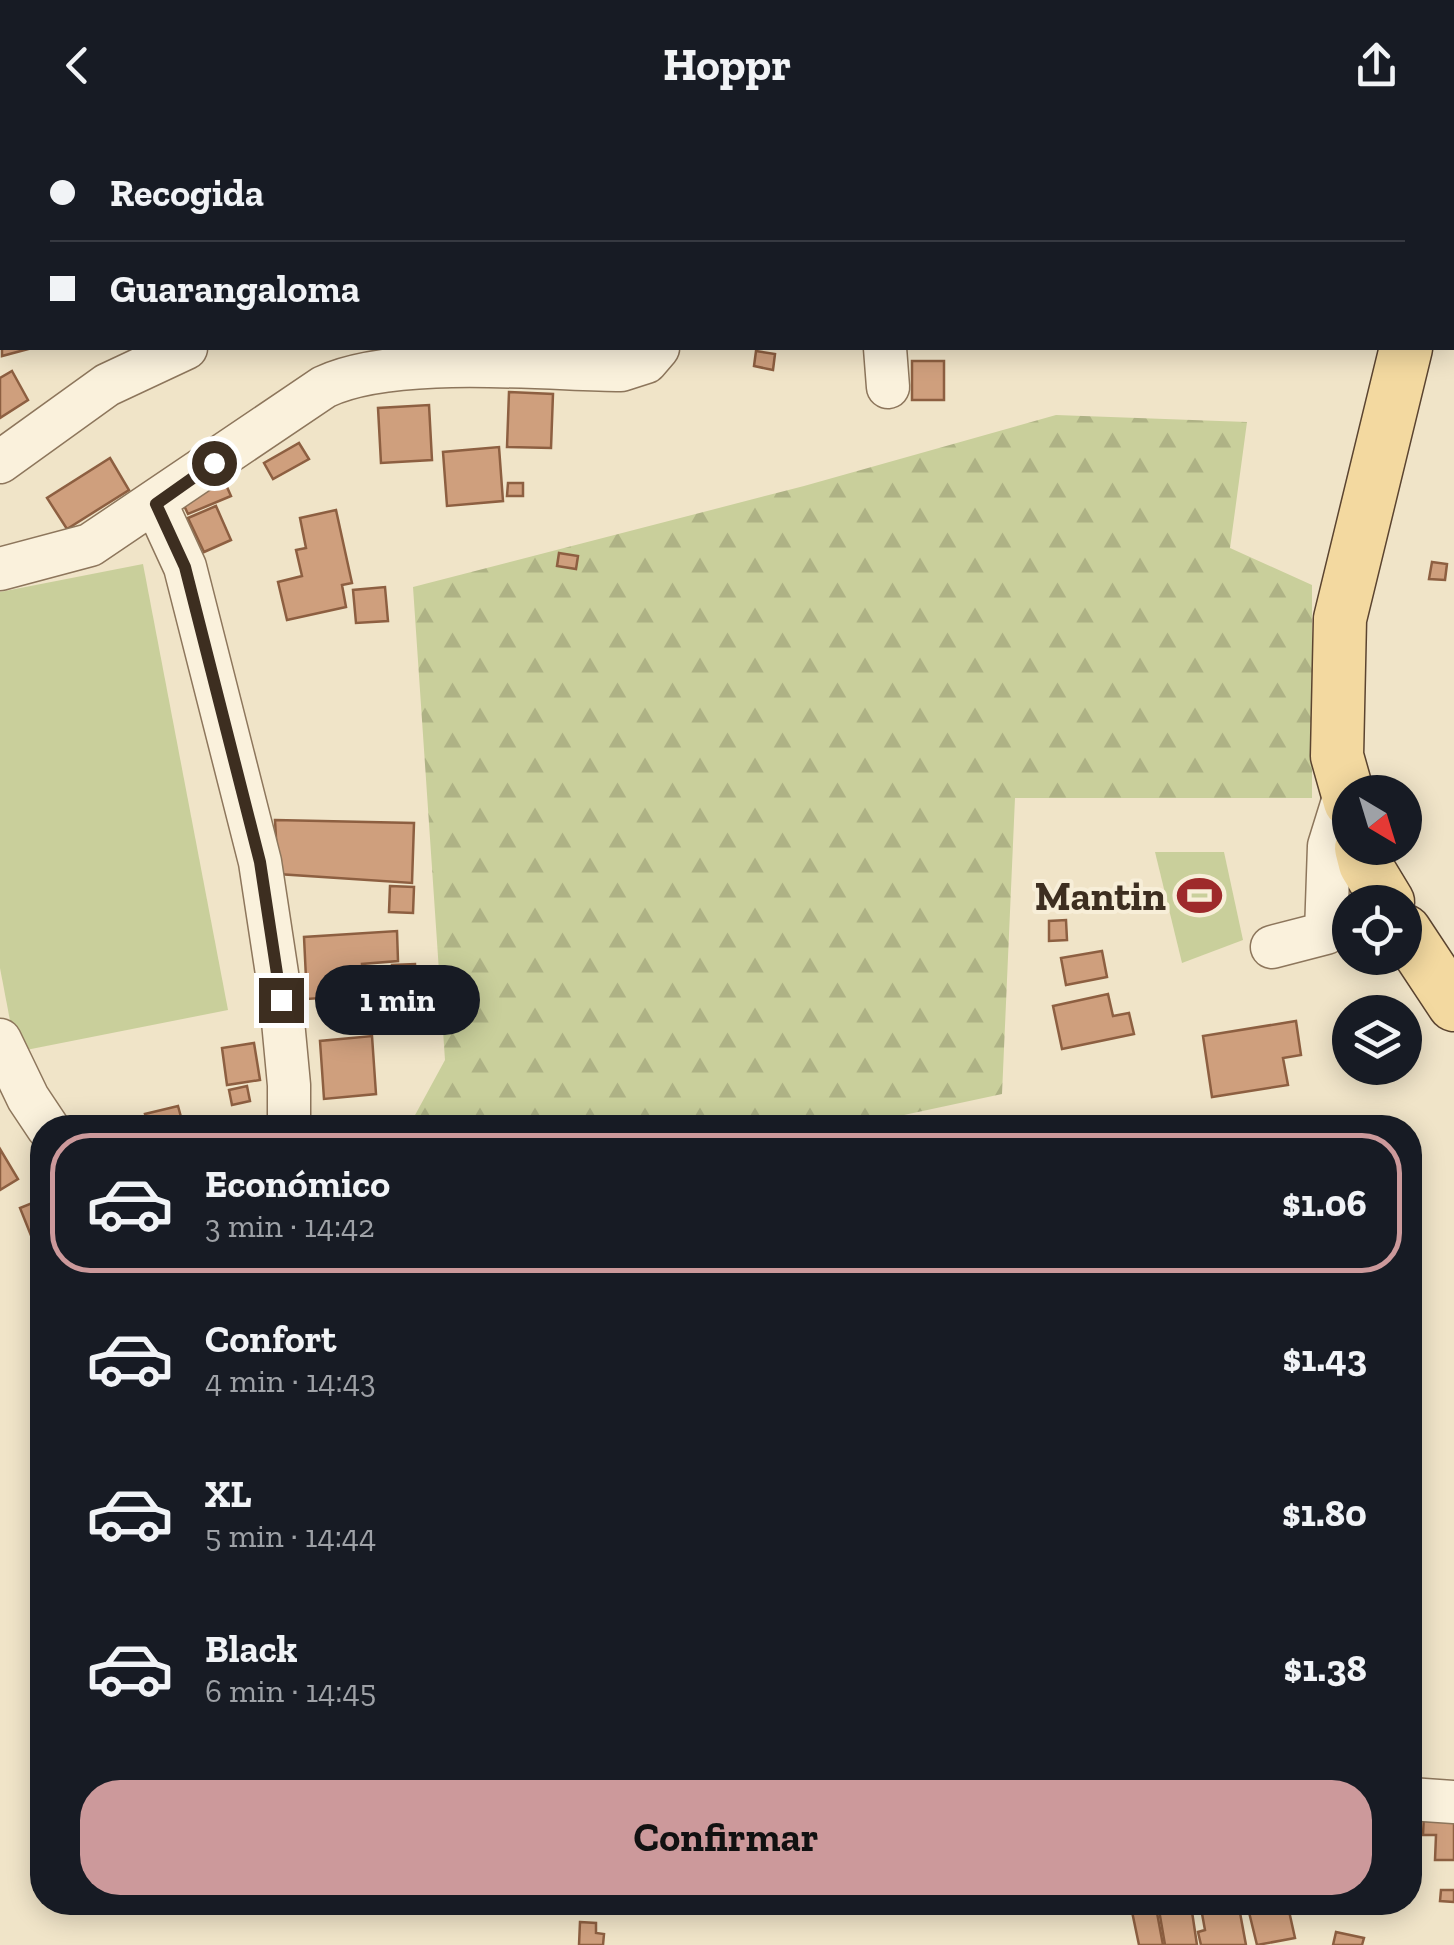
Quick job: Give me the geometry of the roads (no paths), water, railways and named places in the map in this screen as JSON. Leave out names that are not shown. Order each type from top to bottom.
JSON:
[{"type":"main road","points":[[1343,775],[1338,756],[1340,619],[1406,350]]},
{"type":"main road","points":[[1422,957],[1454,1005]]},
{"type":"street","points":[[0,462],[107,385],[182,350]]},
{"type":"street","points":[[0,569],[90,545],[345,376],[439,367],[621,370],[646,362],[656,350]]},
{"type":"street","points":[[156,504],[185,567],[260,862],[281,1000],[289,1115]]},
{"type":"street","points":[[1272,947],[1326,933],[1332,838]]},
{"type":"street","points":[[0,1040],[39,1115]]},
{"type":"street","points":[[1422,1800],[1454,1802]]},
{"type":"place","name":"Mantin","points":[[1199,896]]}]
